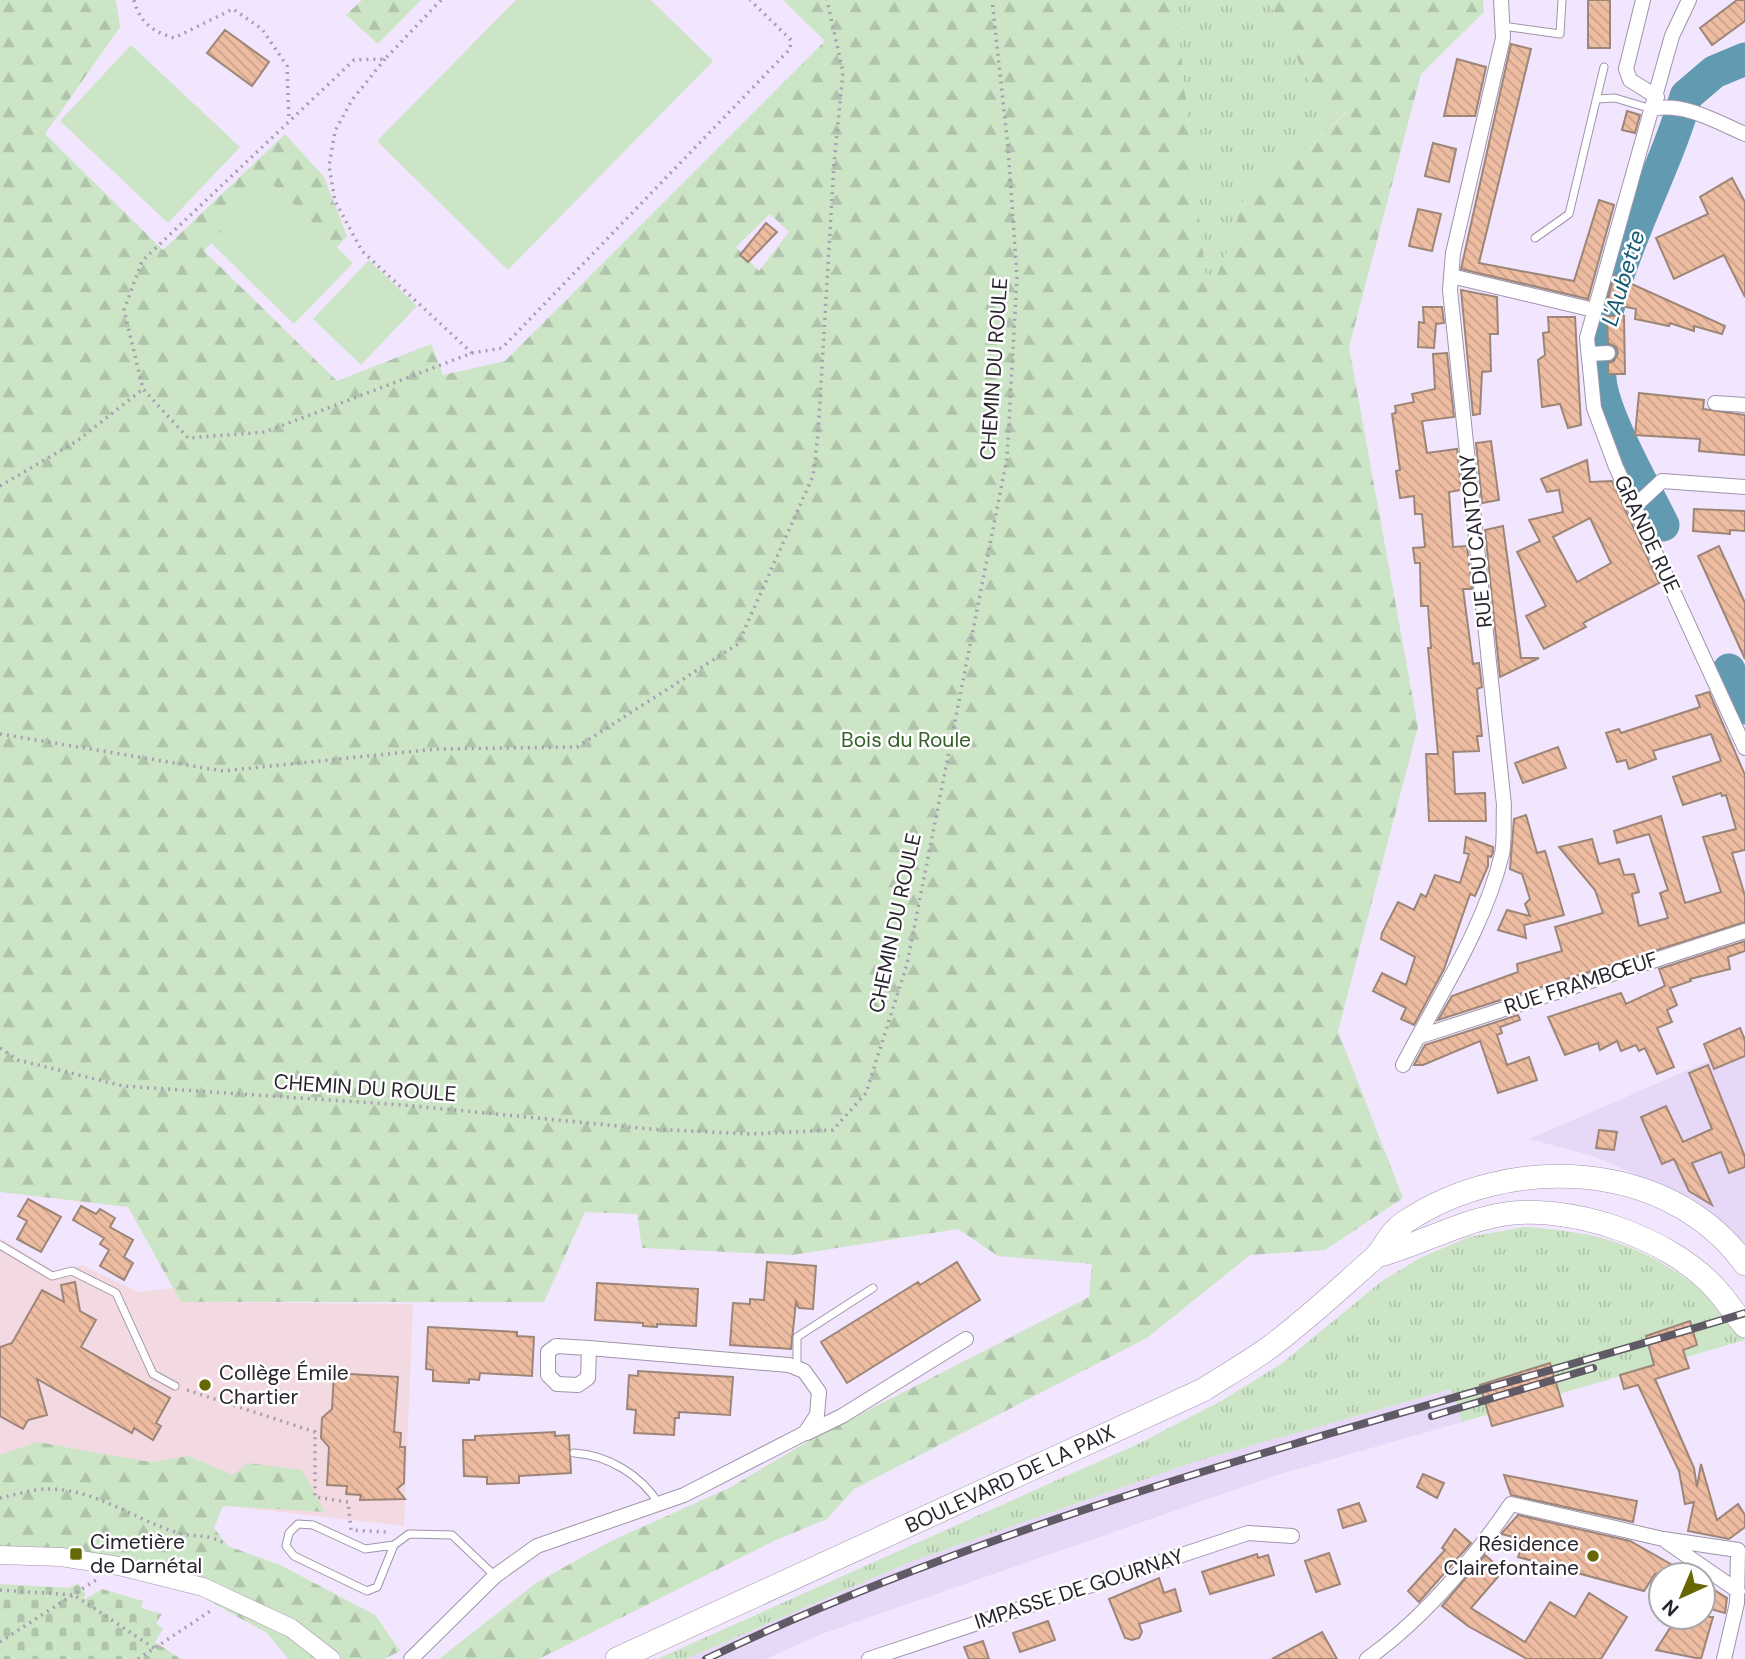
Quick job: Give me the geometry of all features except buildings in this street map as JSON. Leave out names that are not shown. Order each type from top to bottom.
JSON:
[{"type":"main road","name":"BOULEVARD DE LA PAIX","points":[[1377,1256],[1388,1235],[1407,1221],[1493,1183],[1545,1174],[1605,1179],[1659,1196],[1706,1225],[1745,1264]]},
{"type":"main road","name":"BOULEVARD DE LA PAIX","points":[[617,1659],[1203,1390],[1270,1347],[1377,1256],[1500,1215],[1543,1214],[1586,1219],[1639,1237],[1684,1262],[1714,1287],[1745,1326]]},
{"type":"street","name":"RUE DU CANTONY","points":[[1403,1065],[1444,991],[1482,908],[1502,852],[1504,805],[1450,290],[1453,253],[1503,38],[1501,0]]},
{"type":"street","points":[[1643,0],[1626,69],[1630,80],[1658,104],[1689,111],[1745,134]]},
{"type":"street","name":"GRANDE RUE","points":[[1689,0],[1672,36],[1658,104],[1587,338],[1594,408],[1745,748]]},
{"type":"street","points":[[1451,276],[1594,310]]},
{"type":"street","points":[[1589,354],[1608,352]]},
{"type":"street","points":[[1715,403],[1745,405]]},
{"type":"street","points":[[1637,502],[1662,481],[1745,486]]},
{"type":"street","name":"RUE FRAMBŒUF","points":[[1418,1037],[1745,932]]},
{"type":"street","points":[[411,1659],[495,1576],[537,1546],[684,1495],[842,1416],[967,1339]]},
{"type":"street","points":[[589,1348],[789,1365],[797,1368],[810,1378],[819,1392],[817,1416],[805,1433]]},
{"type":"street","points":[[1368,1659],[1420,1614],[1483,1545],[1511,1504],[1663,1539],[1741,1548],[1738,1591],[1724,1659]]},
{"type":"street","name":"IMPASSE DE GOURNAY","points":[[869,1659],[1248,1532],[1292,1536]]},
{"type":"street","points":[[1663,1539],[1738,1591]]},
{"type":"street","points":[[0,1555],[61,1557],[119,1566],[203,1587],[291,1628],[331,1659]]},
{"type":"lane","points":[[1503,26],[1560,34],[1562,0]]},
{"type":"lane","points":[[1535,238],[1570,214],[1604,68]]},
{"type":"lane","points":[[1597,99],[1615,98],[1658,104]]},
{"type":"lane","points":[[0,1245],[52,1276],[72,1271],[116,1293],[153,1374],[175,1386]]},
{"type":"lane","points":[[797,1368],[797,1337],[873,1288]]},
{"type":"lane","points":[[574,1453],[604,1458],[650,1488],[660,1504]]},
{"type":"lane","points":[[394,1545],[377,1587],[367,1591],[294,1556],[286,1546],[289,1533],[298,1524],[313,1525],[365,1549],[394,1545],[410,1534],[452,1535],[495,1576]]},
{"type":"path","points":[[134,0],[137,14],[152,31],[174,38],[233,9],[262,29],[286,66],[289,121]]},
{"type":"path","points":[[441,0],[385,59],[352,100],[335,131],[329,166],[335,201],[362,251],[472,353]]},
{"type":"path","points":[[385,59],[354,60],[142,261],[124,310],[144,389],[188,438],[265,432],[472,353],[502,348],[790,49],[791,40],[750,0]]},
{"type":"path","points":[[0,734],[223,771],[436,749],[577,747],[738,644],[813,476],[818,434],[834,164],[843,72],[827,0]]},
{"type":"path","name":"CHEMIN DU ROULE","points":[[0,1048],[18,1060],[124,1086],[404,1105],[649,1129],[751,1134],[833,1130],[866,1093],[906,964],[1007,458],[1017,277],[1008,146],[992,0]]},
{"type":"path","points":[[0,486],[77,441],[144,389]]},
{"type":"path","points":[[175,1386],[315,1432],[315,1497],[348,1502],[351,1530],[410,1534]]},
{"type":"path","points":[[0,1498],[48,1489],[103,1499],[184,1536],[210,1534],[226,1544]]},
{"type":"path","points":[[0,1642],[119,1566]]},
{"type":"path","points":[[0,1590],[74,1594],[154,1648]]},
{"type":"path","points":[[138,1659],[228,1599]]},
{"type":"shaded area","points":[[1745,1055],[1745,1243],[1691,1198],[1590,1155],[1529,1139],[1711,1060]]},
{"type":"shaded area","name":"Collège Émile Chartier","points":[[0,1238],[56,1272],[82,1265],[138,1292],[173,1288],[182,1302],[413,1304],[404,1526],[97,1491],[0,1466]]},
{"type":"shaded area","points":[[1453,1389],[1462,1422],[1274,1476],[819,1635],[766,1659],[686,1659],[910,1562],[1197,1461]]},
{"type":"green space","name":"Bois du Roule","points":[[0,0],[116,0],[120,27],[45,134],[163,250],[285,134],[324,177],[347,236],[337,247],[269,181],[204,251],[337,381],[431,344],[443,375],[505,361],[825,41],[783,0],[1175,0],[1208,296],[1228,250],[1249,182],[1314,143],[1347,112],[1321,107],[1268,0],[1483,0],[1484,12],[1421,74],[1349,347],[1418,727],[1338,1031],[1403,1198],[1325,1250],[1250,1255],[1147,1338],[854,1489],[827,1519],[776,1540],[539,1659],[439,1659],[536,1583],[611,1541],[729,1488],[812,1439],[1089,1297],[1092,1264],[998,1256],[958,1229],[792,1255],[642,1248],[637,1214],[585,1212],[544,1302],[181,1302],[128,1207],[0,1192]],"holes":[[[770,214],[789,232],[759,271],[736,247]]]},
{"type":"green space","points":[[362,0],[421,0],[378,44],[346,15]]},
{"type":"green space","points":[[516,0],[651,0],[713,61],[508,270],[377,141]]},
{"type":"green space","points":[[1175,0],[1268,0],[1321,107],[1347,111],[1314,143],[1249,183],[1228,250],[1208,298]]},
{"type":"green space","points":[[131,45],[240,147],[168,223],[60,121]]},
{"type":"green space","points":[[269,181],[353,263],[294,324],[210,242]]},
{"type":"green space","points":[[369,260],[417,306],[361,365],[313,319]]},
{"type":"green space","points":[[1524,1227],[1574,1232],[1617,1242],[1637,1250],[1699,1288],[1732,1318],[1745,1340],[1462,1422],[1452,1389],[1197,1461],[910,1562],[686,1659],[657,1659],[1136,1445],[1221,1401],[1281,1364],[1382,1281],[1420,1258],[1469,1237]]},
{"type":"green space","points":[[37,1442],[150,1462],[189,1456],[233,1475],[248,1463],[302,1470],[325,1512],[223,1506],[214,1528],[228,1546],[280,1565],[375,1615],[400,1651],[384,1659],[288,1659],[267,1633],[193,1592],[76,1553],[0,1549],[0,1455]]},
{"type":"green space","points":[[78,1583],[86,1595],[83,1598],[85,1599],[102,1589],[143,1601],[141,1608],[162,1614],[156,1623],[163,1629],[155,1642],[181,1659],[0,1659],[0,1584],[69,1588]]},
{"type":"waterway","name":"L'Aubette","points":[[1663,525],[1609,412],[1600,379],[1601,345],[1619,273],[1686,96],[1714,72],[1745,59]]},
{"type":"waterway","name":"L'Aubette","points":[[1729,670],[1745,708]]},
{"type":"railway","points":[[706,1659],[830,1604],[958,1554],[1087,1509],[1350,1427],[1745,1313]]},
{"type":"railway","points":[[1432,1416],[1593,1368]]},
{"type":"place","name":"Collège Émile Chartier","points":[[205,1385]]},
{"type":"place","name":"Cimetière de Darnétal","points":[[76,1554]]},
{"type":"place","name":"Résidence Clairefontaine","points":[[1593,1556]]}]
